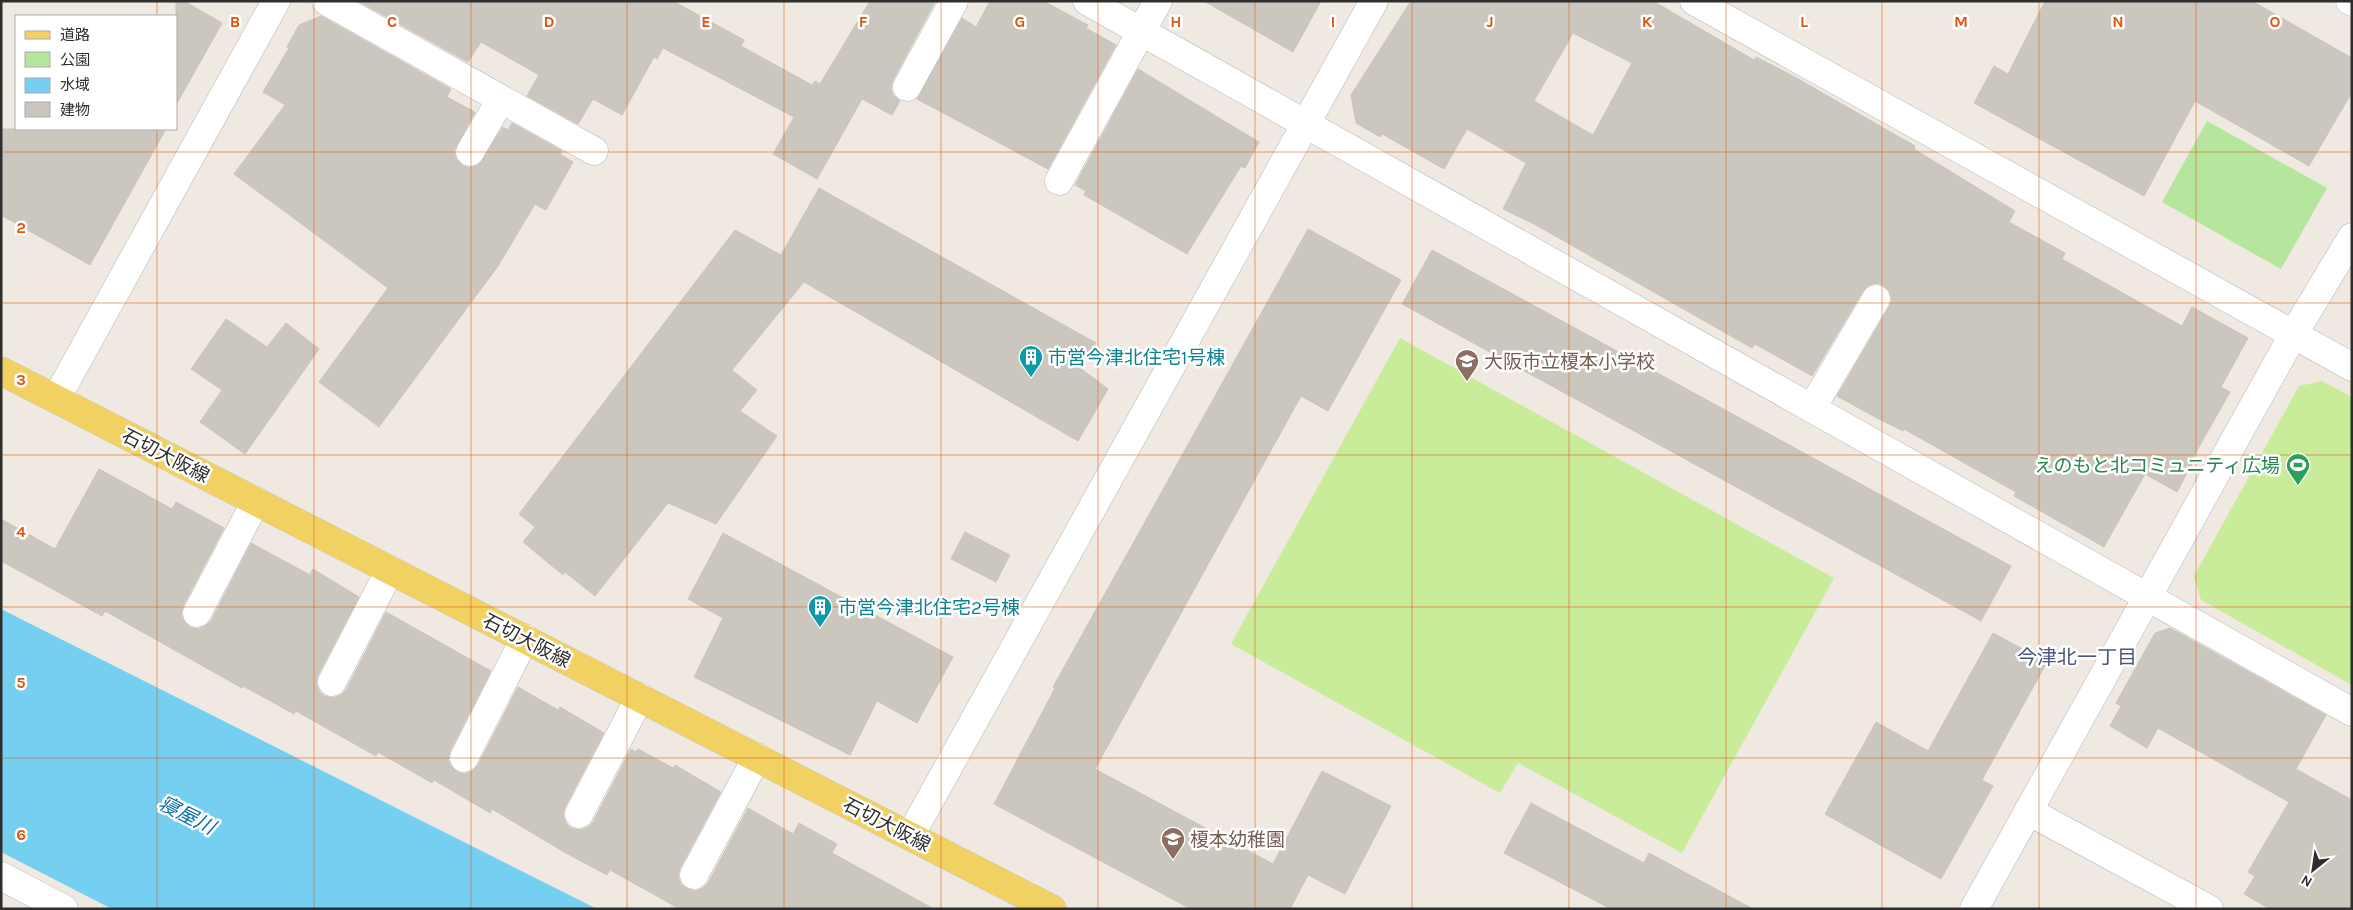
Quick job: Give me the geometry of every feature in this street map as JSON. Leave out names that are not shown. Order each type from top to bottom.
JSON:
[{"type":"main road","name":"石切大阪線","points":[[1,371],[1052,909]]},
{"type":"street","points":[[56,399],[276,1]]},
{"type":"street","points":[[326,1],[594,151]]},
{"type":"street","points":[[907,87],[954,1]]},
{"type":"street","points":[[1087,1],[2352,712]]},
{"type":"street","points":[[1059,180],[1158,1]]},
{"type":"street","points":[[910,836],[1374,1]]},
{"type":"street","points":[[1694,1],[2352,367]]},
{"type":"street","points":[[470,152],[501,99]]},
{"type":"street","points":[[1974,909],[2146,596],[2293,335],[2352,236]]},
{"type":"street","points":[[1812,408],[1876,299]]},
{"type":"street","points":[[197,613],[256,501]]},
{"type":"street","points":[[332,682],[390,570]]},
{"type":"street","points":[[464,758],[525,638]]},
{"type":"street","points":[[579,814],[640,697]]},
{"type":"street","points":[[694,875],[757,757]]},
{"type":"street","points":[[2028,811],[2210,909]]},
{"type":"street","points":[[1,876],[64,909]]},
{"type":"green space","points":[[2207,121],[2327,188],[2281,269],[2162,202]]},
{"type":"green space","points":[[1400,338],[1834,578],[1682,853],[1518,763],[1500,793],[1231,644]]},
{"type":"green space","name":"えのもと北コミュニティ広場","points":[[2322,381],[2352,397],[2352,685],[2201,600],[2194,576],[2299,386]]},
{"type":"water","name":"寝屋川","points":[[1,609],[597,909],[112,909],[1,852]]},
{"type":"building","points":[[176,1],[184,1],[222,23],[178,101],[178,15],[176,15]]},
{"type":"building","points":[[358,1],[673,1],[744,40],[741,46],[812,85],[815,81],[820,84],[870,1],[935,2],[893,80],[891,88],[893,95],[900,101],[892,115],[862,99],[817,179],[773,154],[794,117],[663,48],[657,59],[654,57],[622,115],[593,99],[578,124],[527,96],[539,75],[481,42],[468,62]]},
{"type":"building","points":[[990,1],[1043,1],[1088,25],[1086,28],[1116,45],[1048,169],[917,99],[962,18],[976,27]]},
{"type":"building","points":[[1204,1],[1321,1],[1293,52]]},
{"type":"building","points":[[1411,1],[1653,1],[1754,60],[1756,57],[1793,76],[1915,146],[1914,149],[2015,211],[2009,222],[2065,253],[2062,259],[2182,326],[2192,307],[2248,338],[2221,387],[2230,392],[2191,461],[2193,462],[2177,492],[2145,474],[2104,547],[2014,496],[2016,492],[1904,429],[1903,431],[1837,396],[1892,300],[1890,292],[1883,285],[1877,283],[1869,285],[1863,291],[1812,376],[1755,344],[1752,348],[1536,225],[1503,209],[1526,163],[1467,129],[1444,169],[1382,134],[1380,137],[1356,123],[1351,95]],"holes":[[[1573,33],[1632,63],[1593,135],[1534,101]]]},
{"type":"building","points":[[2045,1],[2252,1],[2352,58],[2352,92],[2309,166],[2195,101],[2144,196],[1974,103],[1994,66],[2008,74]]},
{"type":"building","points":[[321,16],[451,89],[447,97],[475,112],[454,151],[456,159],[463,166],[470,168],[478,165],[503,127],[508,130],[512,123],[562,151],[560,154],[573,162],[546,210],[535,204],[498,266],[379,427],[319,382],[388,288],[234,174],[285,105],[263,92],[289,48],[287,47],[299,25]]},
{"type":"building","points":[[1138,69],[1259,142],[1245,168],[1241,166],[1187,254],[1084,195],[1086,191],[1075,185]]},
{"type":"building","points":[[1,129],[165,130],[90,265],[1,215]]},
{"type":"building","name":"市営今津北住宅1号棟","points":[[819,188],[1096,343],[1079,367],[1108,389],[1078,441],[804,282],[732,370],[757,390],[740,411],[777,436],[716,524],[668,503],[595,596],[565,572],[563,575],[523,542],[535,527],[519,514],[735,230],[781,255]]},
{"type":"building","points":[[1308,229],[1401,280],[1328,411],[1301,396],[1095,769],[1273,864],[1322,771],[1391,806],[1345,894],[1308,875],[1290,909],[1191,909],[994,804],[1055,688],[1053,687]]},
{"type":"building","points":[[1432,250],[2011,566],[1981,621],[1402,304]]},
{"type":"building","points":[[226,319],[267,347],[286,323],[319,349],[245,454],[200,422],[222,390],[191,369]]},
{"type":"building","points":[[99,469],[172,509],[176,502],[224,528],[183,606],[181,614],[184,621],[190,627],[198,629],[211,621],[251,543],[310,575],[313,569],[359,597],[318,675],[316,683],[319,691],[324,696],[333,698],[341,695],[346,690],[386,612],[491,671],[450,751],[448,759],[451,766],[457,772],[465,774],[472,771],[478,765],[518,687],[558,710],[560,707],[604,733],[565,807],[563,815],[566,823],[571,828],[580,830],[588,827],[593,822],[631,749],[636,752],[638,749],[673,768],[675,765],[721,792],[680,868],[678,876],[681,884],[686,888],[695,891],[703,888],[708,883],[748,808],[793,834],[799,823],[837,844],[832,853],[934,909],[680,909],[610,870],[607,875],[492,809],[490,813],[434,780],[432,783],[378,752],[376,756],[296,711],[294,714],[243,686],[242,688],[105,611],[102,616],[1,561],[1,519],[55,549]]},
{"type":"building","points":[[965,532],[1010,555],[996,582],[951,559]]},
{"type":"building","name":"市営今津北住宅2号棟","points":[[723,533],[953,657],[917,723],[877,701],[850,755],[694,677],[723,618],[688,599]]},
{"type":"building","points":[[2170,628],[2326,715],[2296,769],[2352,800],[2352,909],[2270,909],[2244,894],[2255,876],[2248,872],[2289,802],[2158,728],[2147,748],[2110,726],[2121,706],[2116,703],[2155,633]]},
{"type":"building","points":[[1993,633],[2047,662],[1982,780],[1993,786],[1941,879],[1825,814],[1876,722],[1928,751]]},
{"type":"building","points":[[1531,803],[1644,863],[1649,853],[1753,909],[1611,909],[1504,853]]},
{"type":"place","name":"市営今津北住宅1号棟","points":[[1031,378]]},
{"type":"place","name":"大阪市立榎本小学校","points":[[1467,382]]},
{"type":"place","name":"えのもと北コミュニティ広場","points":[[2298,486]]},
{"type":"place","name":"市営今津北住宅2号棟","points":[[820,628]]},
{"type":"place","name":"榎本幼稚園","points":[[1173,860]]},
{"type":"district","name":"今津北一丁目","points":[[2077,657]]}]
